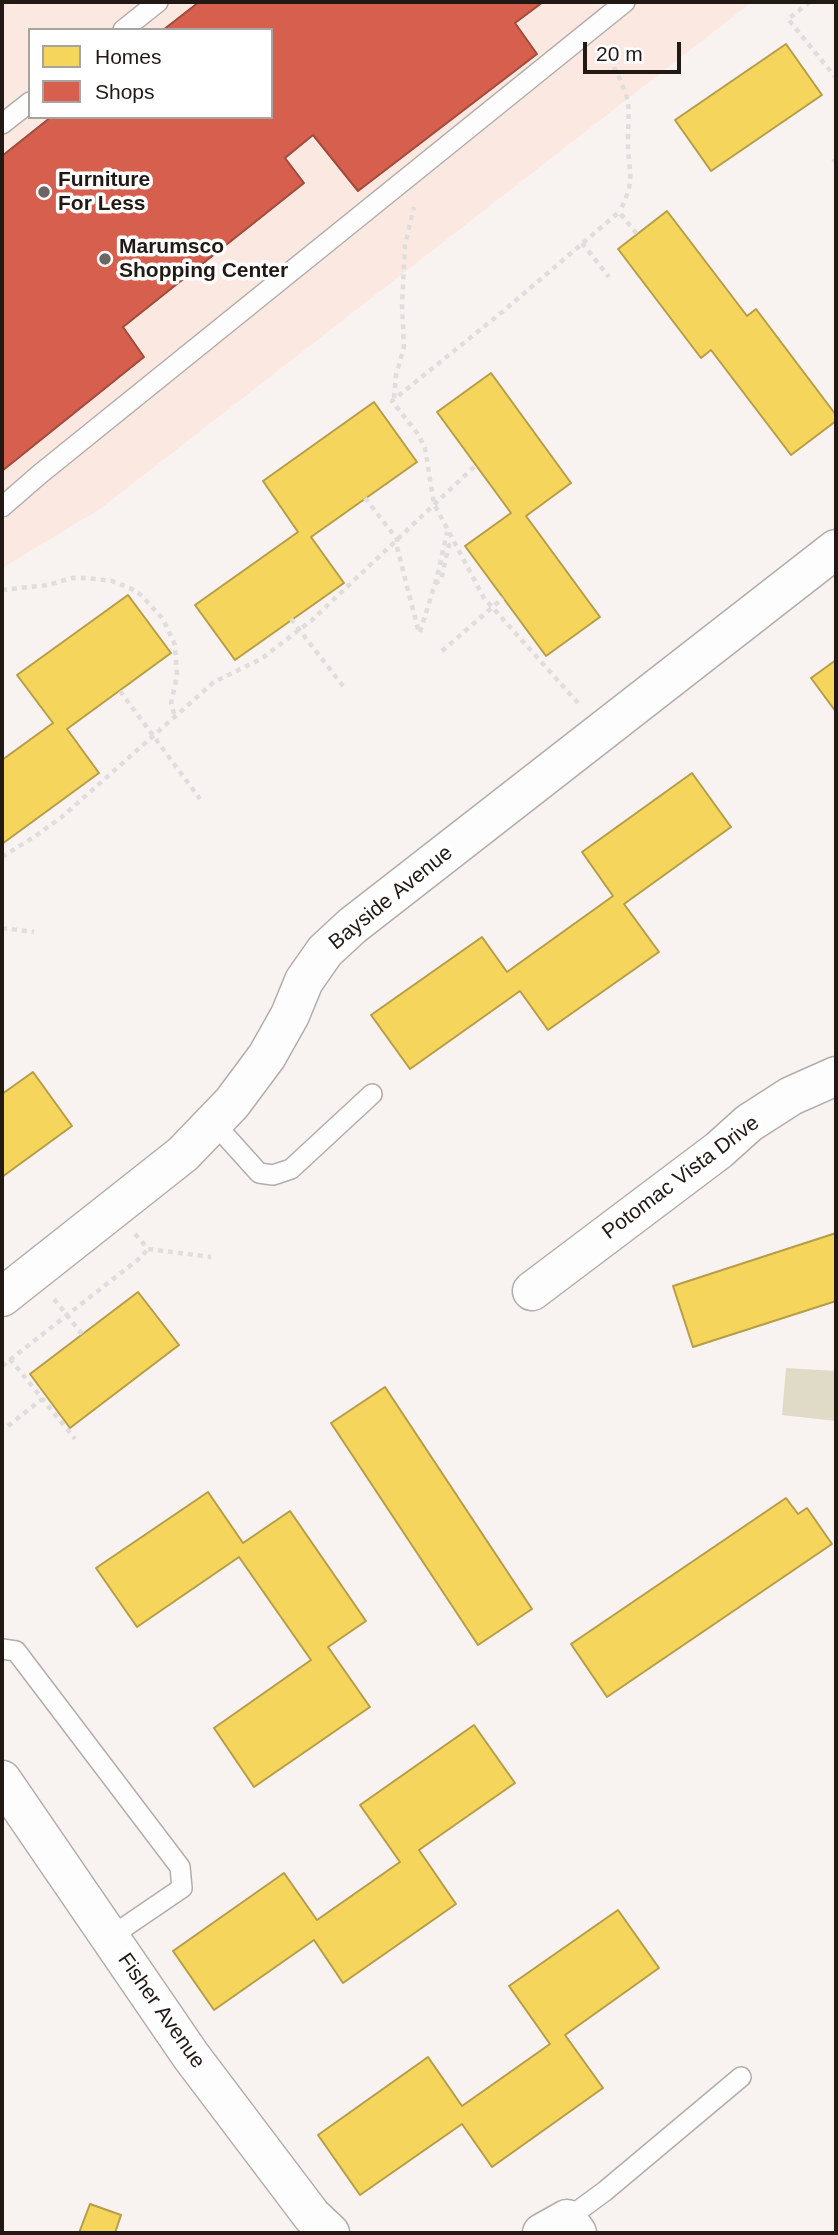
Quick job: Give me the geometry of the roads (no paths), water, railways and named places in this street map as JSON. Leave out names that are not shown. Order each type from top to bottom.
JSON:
[{"type":"street","name":"Bayside Avenue","points":[[2,1297],[183,1154],[214,1123],[267,1056],[290,1015],[304,981],[325,951],[352,926],[836,549]]},
{"type":"street","name":"Potomac Vista Drive","points":[[532,1291],[749,1124],[791,1096],[836,1076]]},
{"type":"street","name":"Fisher Avenue","points":[[2,1780],[191,2056],[312,2216],[330,2233]]},
{"type":"lane","points":[[126,28],[158,2]]},
{"type":"lane","points":[[2,507],[625,2]]},
{"type":"lane","points":[[2,124],[28,104]]},
{"type":"lane","points":[[214,1123],[259,1173],[273,1175],[291,1169],[372,1094]]},
{"type":"lane","points":[[2,1649],[16,1651],[180,1867],[182,1888],[110,1937]]},
{"type":"lane","points":[[562,2228],[741,2077]]},
{"type":"place","name":"Furniture For Less","points":[[44,192]]},
{"type":"place","name":"Marumsco Shopping Center","points":[[105,259]]}]
